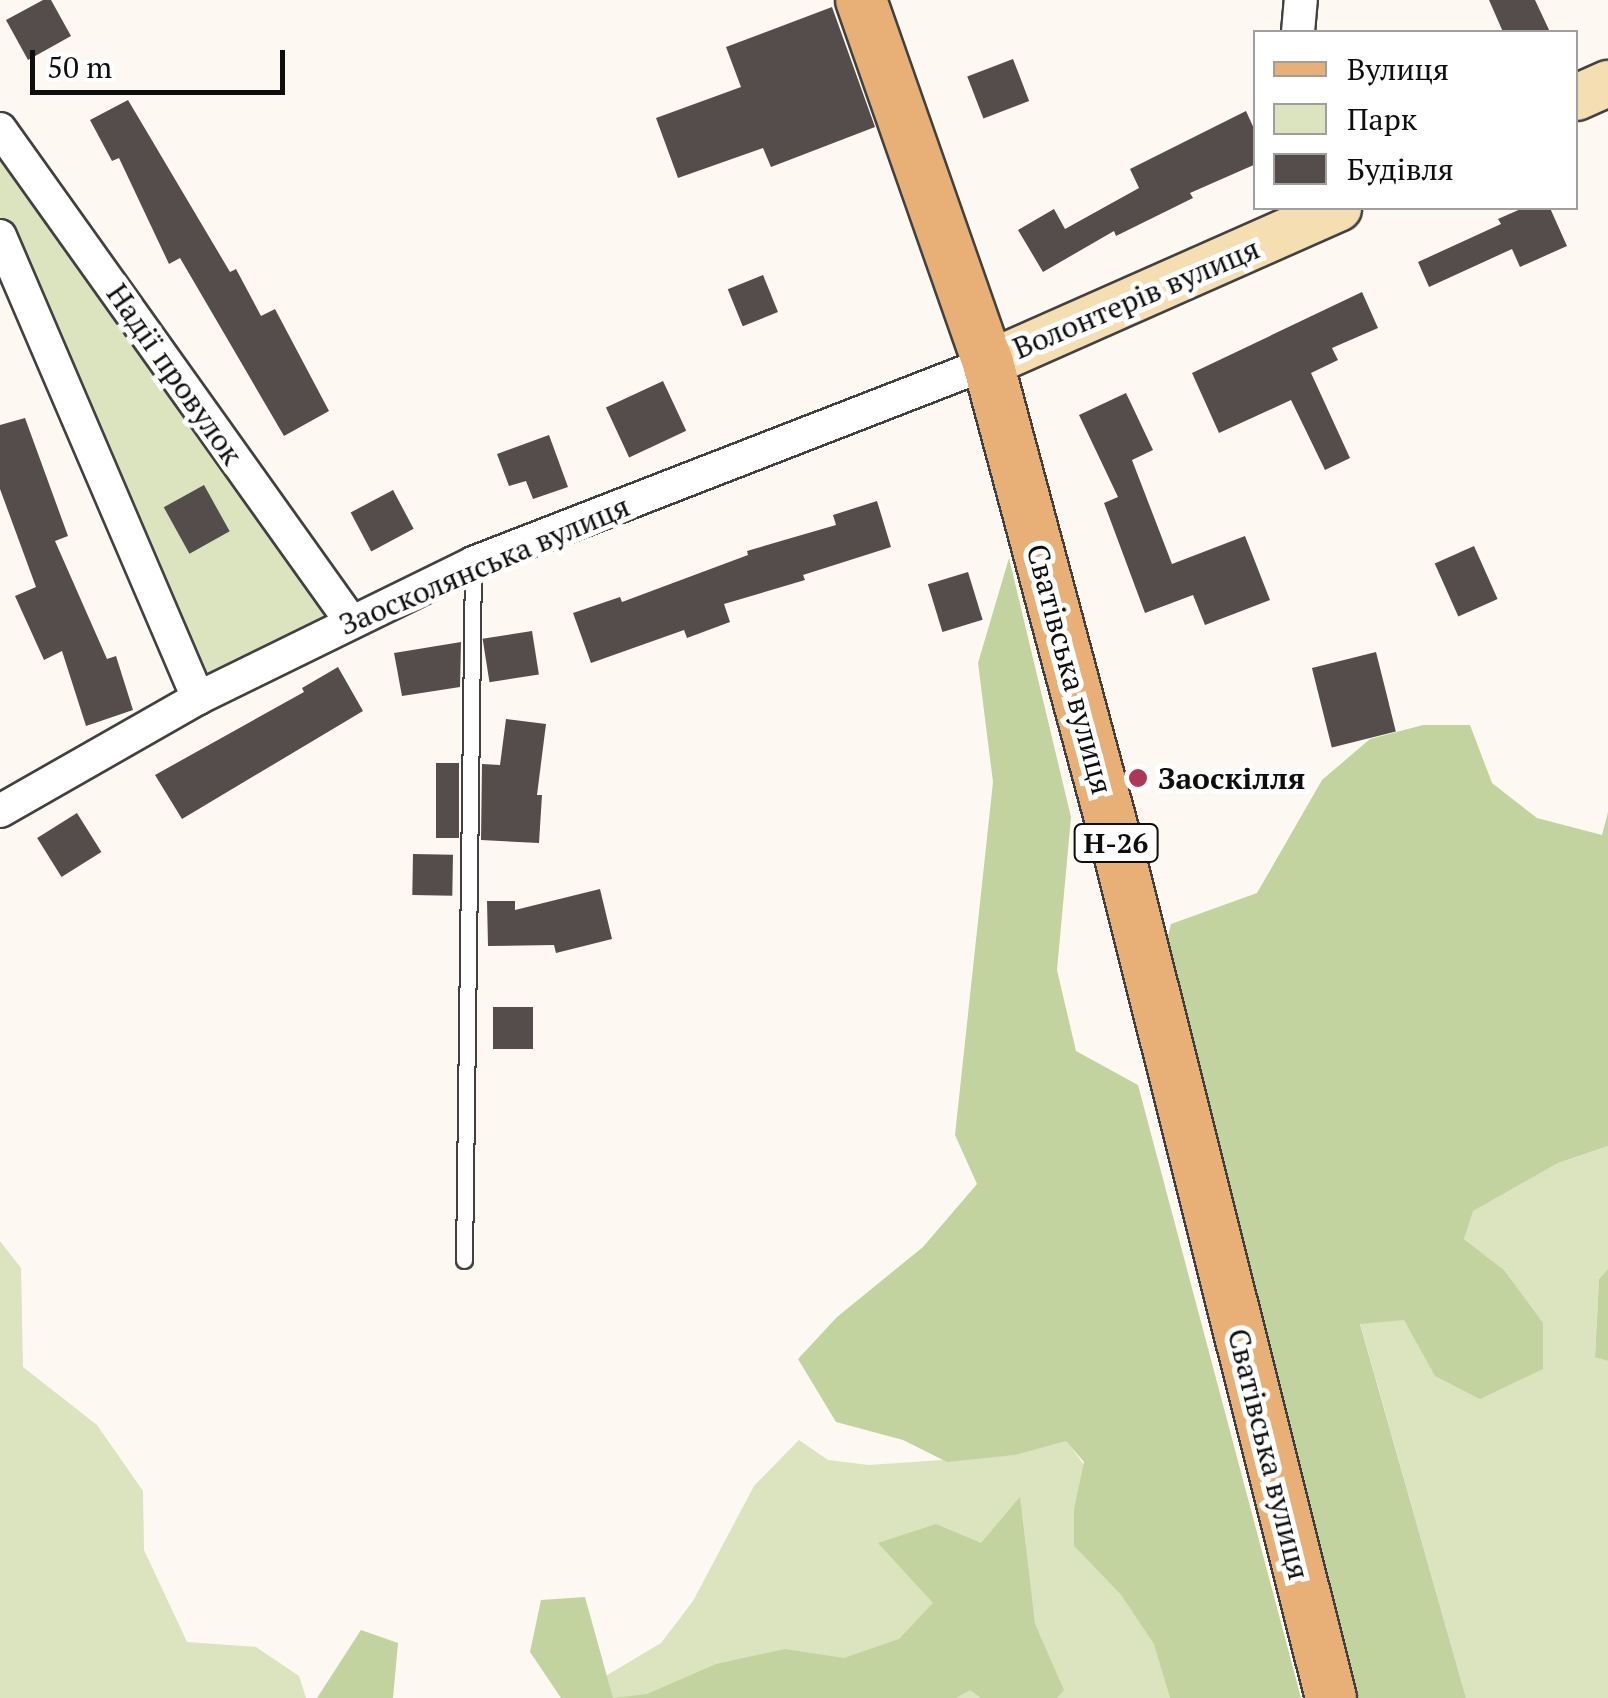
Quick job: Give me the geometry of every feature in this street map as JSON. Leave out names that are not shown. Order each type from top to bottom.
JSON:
[{"type":"main road","name":"Сватівська вулиця","points":[[861,0],[988,362],[1118,852],[1331,1698]]},
{"type":"street","points":[[1298,30],[1301,0]]},
{"type":"street","points":[[1578,96],[1608,83]]},
{"type":"street","name":"Надії провулок","points":[[0,129],[350,620]]},
{"type":"street","name":"Волонтерів вулиця","points":[[988,362],[1282,222],[1330,210]]},
{"type":"street","points":[[0,236],[198,698]]},
{"type":"street","name":"Заосколянська вулиця","points":[[0,811],[198,698],[350,620],[473,564],[988,362]]},
{"type":"lane","points":[[464,1260],[473,564]]},
{"type":"green space","points":[[0,129],[350,620],[198,698],[0,236]]},
{"type":"green space","points":[[1009,558],[1071,817],[1057,970],[1076,1051],[1138,1085],[1301,1698],[1170,1698],[1154,1644],[1121,1595],[1074,1546],[1074,1509],[1084,1462],[1066,1441],[1015,1455],[947,1462],[903,1440],[836,1422],[798,1359],[837,1317],[923,1247],[977,1184],[955,1135],[993,782],[978,663]]},
{"type":"green space","points":[[1423,725],[1470,725],[1492,783],[1537,818],[1602,835],[1608,812],[1608,1146],[1558,1163],[1473,1211],[1464,1239],[1504,1270],[1543,1323],[1543,1369],[1480,1399],[1435,1376],[1404,1320],[1360,1324],[1466,1698],[1342,1698],[1158,977],[1171,924],[1257,893],[1322,780],[1370,739]]},
{"type":"green space","points":[[1608,1146],[1608,1269],[1599,1279],[1595,1356],[1608,1361],[1608,1698],[1466,1698],[1360,1323],[1504,1270],[1464,1239],[1472,1211],[1558,1163]]},
{"type":"green space","points":[[0,1241],[21,1268],[23,1367],[97,1425],[143,1491],[144,1550],[187,1642],[256,1647],[299,1676],[306,1698],[0,1698]]},
{"type":"green space","points":[[1608,1269],[1608,1361],[1595,1357],[1599,1279]]},
{"type":"green space","points":[[799,1440],[828,1460],[869,1465],[1015,1455],[1066,1440],[1090,1473],[1074,1546],[1121,1595],[1155,1644],[1170,1698],[582,1698],[599,1680],[661,1643],[693,1601],[754,1486]]},
{"type":"green space","points":[[1020,1497],[1035,1624],[1064,1690],[1057,1698],[981,1698],[970,1690],[956,1698],[613,1698],[647,1694],[716,1664],[785,1649],[844,1658],[899,1639],[933,1603],[878,1543],[936,1524],[981,1543]]},
{"type":"green space","points":[[585,1597],[613,1698],[561,1698],[530,1652],[541,1600]]},
{"type":"green space","points":[[361,1630],[398,1643],[393,1698],[317,1698]]},
{"type":"building","points":[[43,0],[51,0],[71,36],[28,60],[6,20]]},
{"type":"building","points":[[1489,0],[1535,0],[1549,30],[1502,30]]},
{"type":"building","points":[[832,7],[875,127],[771,167],[763,148],[678,178],[656,118],[741,87],[726,47]]},
{"type":"building","points":[[1013,59],[1029,101],[983,119],[967,77]]},
{"type":"building","points":[[128,100],[230,272],[236,269],[261,316],[275,309],[329,411],[284,436],[180,258],[169,264],[119,158],[112,161],[90,120]]},
{"type":"building","points":[[1246,111],[1253,126],[1253,165],[1190,193],[1193,198],[1116,236],[1114,231],[1043,272],[1018,230],[1054,209],[1065,229],[1139,188],[1130,169]]},
{"type":"building","points":[[1518,210],[1551,210],[1567,246],[1520,267],[1512,249],[1429,287],[1418,262],[1501,224],[1498,219]]},
{"type":"building","points":[[763,275],[778,312],[743,326],[728,289]]},
{"type":"building","points":[[1362,292],[1378,328],[1332,348],[1338,360],[1311,373],[1350,458],[1325,470],[1291,400],[1219,433],[1192,373]]},
{"type":"building","points":[[663,381],[686,431],[629,457],[606,408]]},
{"type":"building","points":[[1126,393],[1153,450],[1132,460],[1172,564],[1245,536],[1270,600],[1205,625],[1193,595],[1145,613],[1104,503],[1118,497],[1079,415]]},
{"type":"building","points":[[25,418],[68,536],[55,541],[107,659],[116,656],[133,710],[86,726],[62,651],[44,660],[15,596],[36,587],[0,489],[0,425]]},
{"type":"building","points":[[549,435],[568,487],[533,499],[526,481],[509,486],[497,454]]},
{"type":"building","points":[[204,485],[230,531],[189,554],[164,507]]},
{"type":"building","points":[[393,490],[414,529],[371,551],[351,513]]},
{"type":"building","points":[[877,501],[891,547],[803,575],[805,580],[724,604],[730,622],[687,638],[684,630],[591,663],[573,613],[620,597],[622,602],[748,555],[747,551],[836,525],[833,515]]},
{"type":"building","points":[[1474,546],[1498,599],[1458,616],[1435,563]]},
{"type":"building","points":[[968,572],[983,620],[942,632],[928,584]]},
{"type":"building","points":[[532,631],[539,674],[489,682],[483,639]]},
{"type":"building","points":[[461,642],[460,687],[402,696],[394,653]]},
{"type":"building","points":[[1376,652],[1396,732],[1332,748],[1312,668]]},
{"type":"building","points":[[338,667],[363,711],[182,819],[155,775],[304,692],[302,688]]},
{"type":"building","points":[[506,719],[546,724],[537,795],[542,795],[539,843],[481,840],[482,764],[500,765]]},
{"type":"building","points":[[436,763],[459,763],[459,838],[436,838]]},
{"type":"building","points":[[77,813],[101,852],[62,877],[37,838]]},
{"type":"building","points":[[413,854],[453,855],[452,896],[412,895]]},
{"type":"building","points":[[600,889],[612,939],[556,953],[554,945],[488,946],[487,901],[515,901],[515,910]]},
{"type":"building","points":[[493,1007],[533,1007],[533,1049],[493,1049]]},
{"type":"place","name":"Заоскілля","points":[[1138,778]]}]
